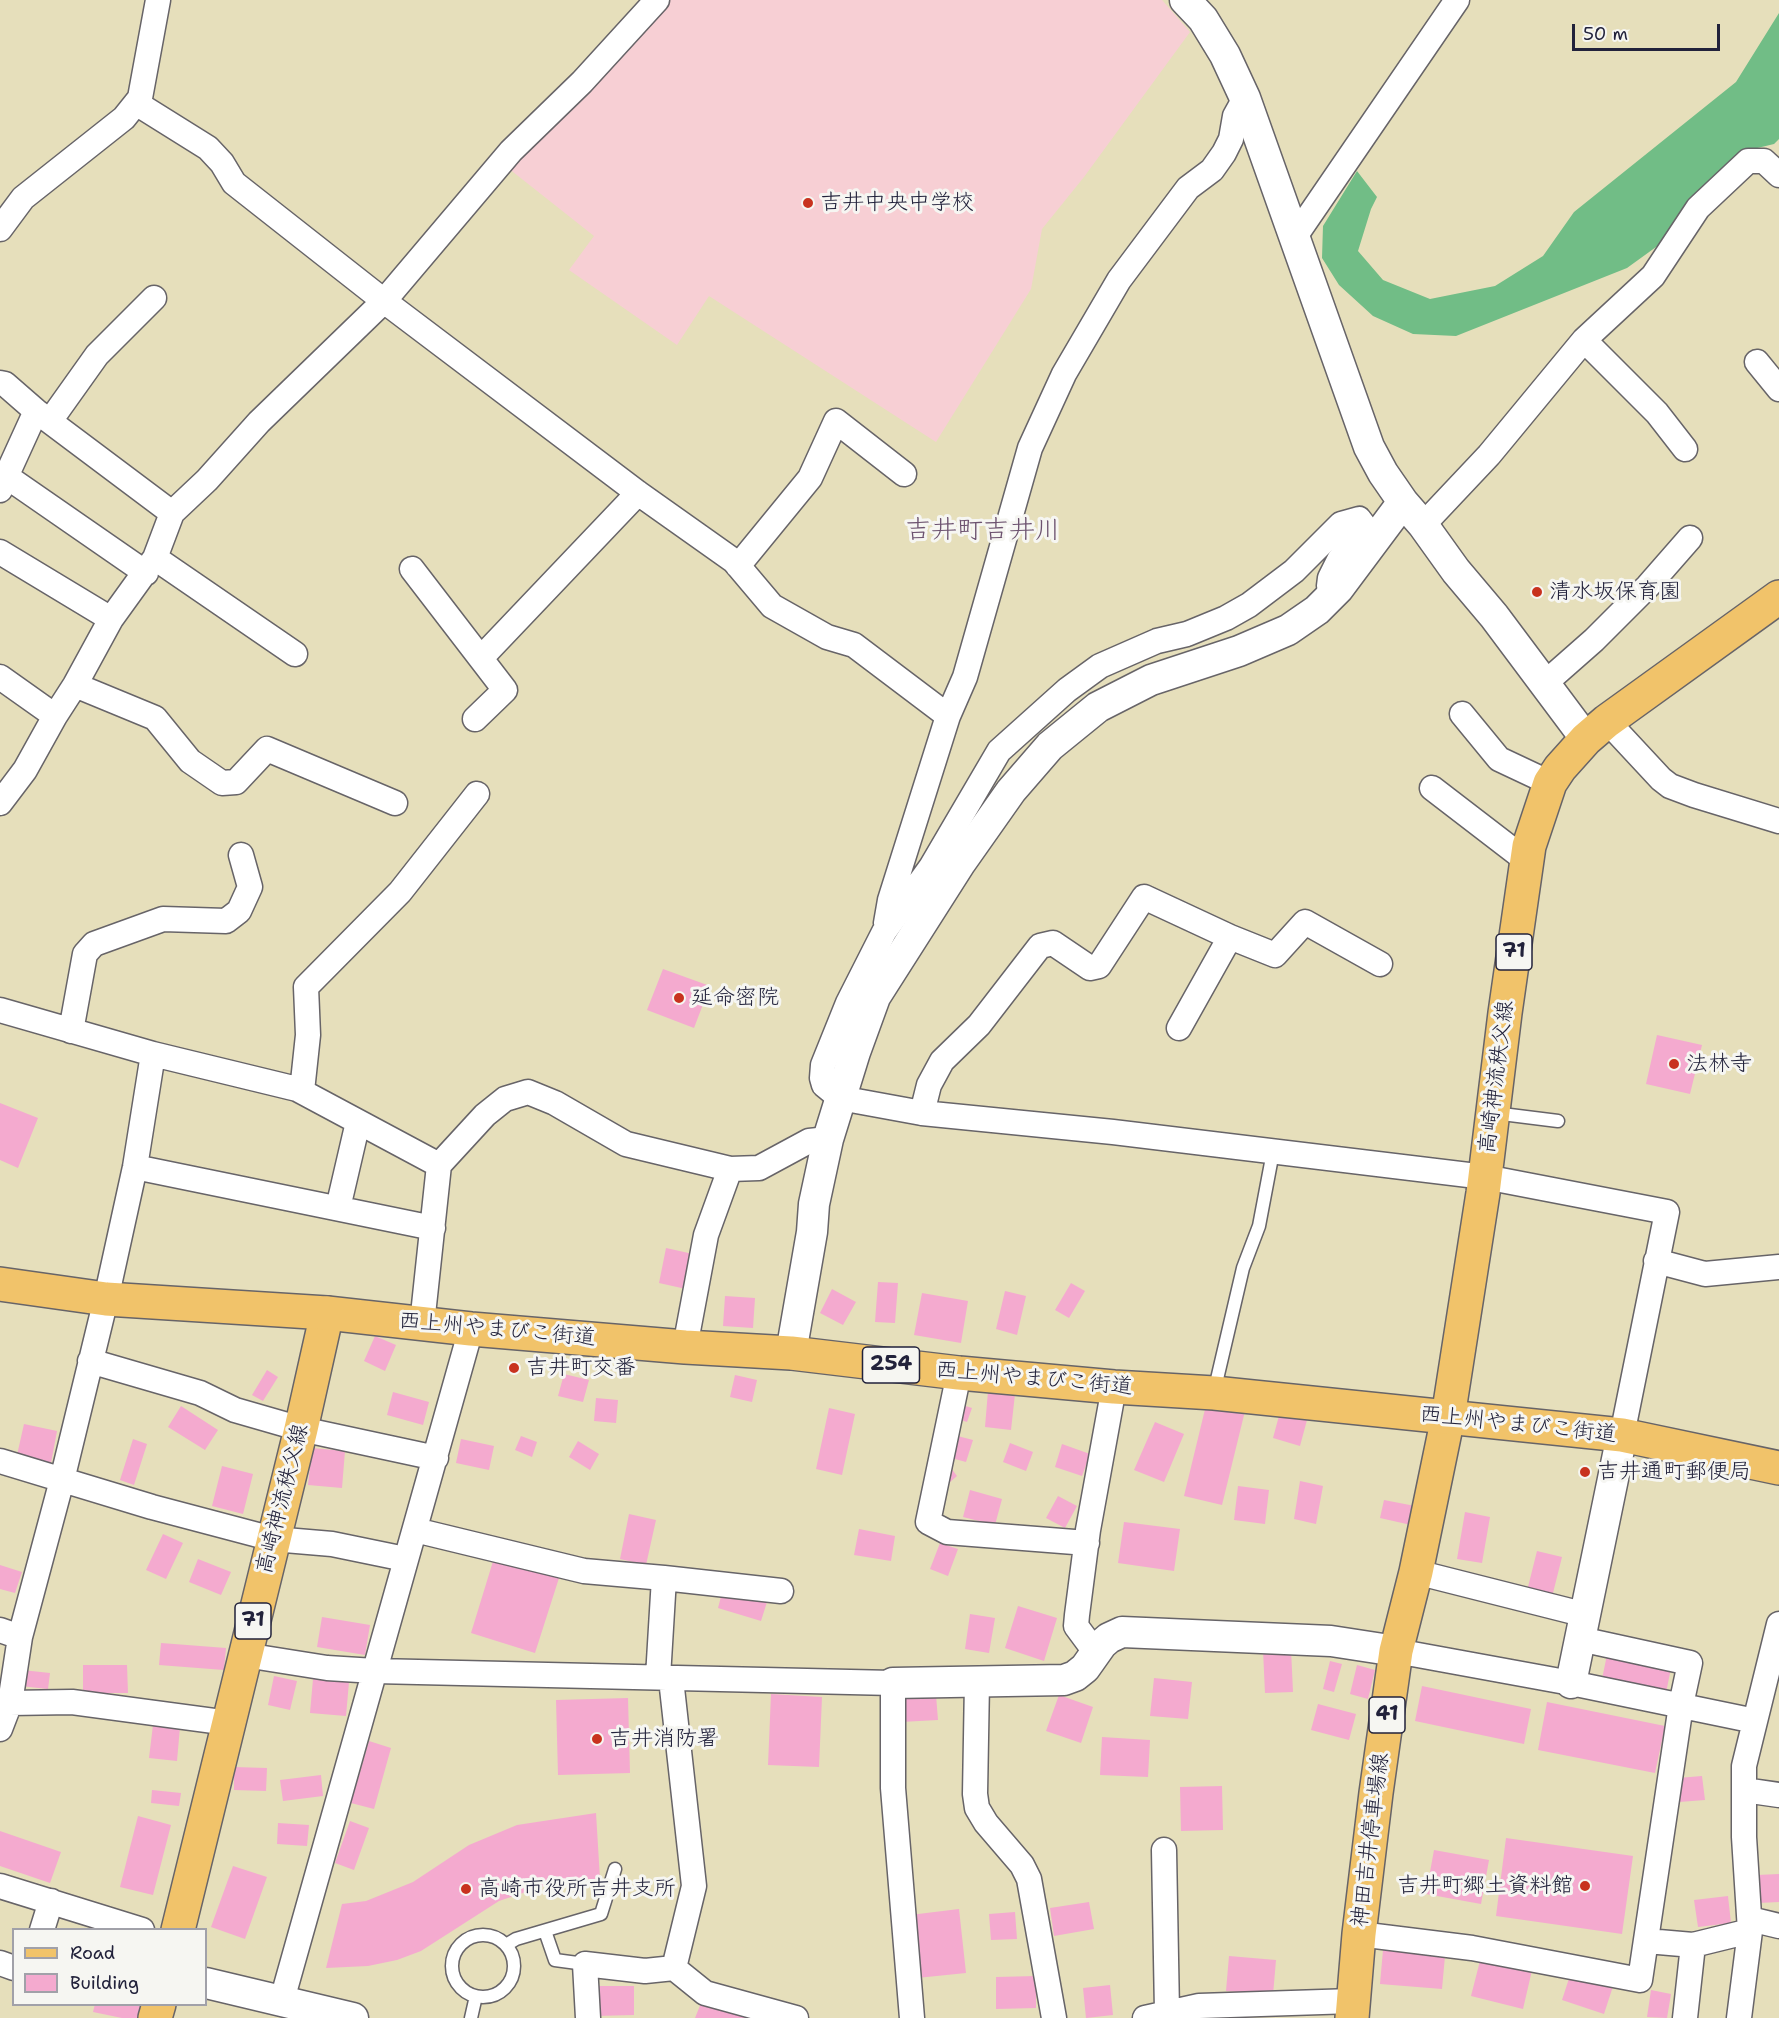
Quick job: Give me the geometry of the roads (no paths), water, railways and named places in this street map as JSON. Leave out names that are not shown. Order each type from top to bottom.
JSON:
[{"type":"main road","name":"高崎神流秩父線","points":[[1448,1417],[1485,1177],[1529,846],[1550,783],[1560,768],[1596,730],[1779,597]]},
{"type":"main road","name":"西上州やまびこ街道","points":[[0,1284],[106,1299],[327,1313],[471,1329],[685,1347],[791,1353],[959,1373],[1114,1387],[1214,1393],[1448,1417],[1622,1435],[1779,1468]]},
{"type":"main road","name":"高崎神流秩父線","points":[[178,1928],[301,1429],[327,1313]]},
{"type":"main road","name":"神田吉井停車場線","points":[[1353,2010],[1359,1934],[1396,1651],[1416,1572],[1448,1417]]},
{"type":"street","points":[[0,229],[23,198],[124,118],[140,98],[158,0]]},
{"type":"street","points":[[0,803],[25,770],[111,619],[151,566],[172,513],[207,480],[260,422],[384,301],[511,151],[582,82],[657,0]]},
{"type":"street","points":[[1185,0],[1203,19],[1225,55],[1245,98],[1369,447],[1403,502],[1423,525],[1456,571],[1494,615],[1544,684],[1596,730],[1670,786],[1779,822]]},
{"type":"street","points":[[1294,238],[1457,0]]},
{"type":"street","points":[[884,932],[890,900],[948,716],[965,677],[1030,448],[1064,374],[1119,280],[1188,189],[1212,170],[1224,153],[1231,139],[1235,116],[1245,98]]},
{"type":"street","points":[[136,103],[208,148],[222,163],[234,183],[384,301],[638,493],[734,561],[772,606],[827,637],[854,645],[948,716]]},
{"type":"street","points":[[1423,525],[1489,455],[1584,340],[1653,276],[1698,208],[1748,161],[1764,160],[1779,175]]},
{"type":"street","points":[[154,298],[97,355],[43,416],[3,483],[151,566],[295,654]]},
{"type":"street","points":[[1584,340],[1658,412],[1685,449]]},
{"type":"street","points":[[1757,362],[1779,389]]},
{"type":"street","points":[[0,383],[5,384],[43,416],[172,513]]},
{"type":"street","points":[[738,566],[810,478],[836,422],[904,474]]},
{"type":"street","points":[[481,658],[638,493]]},
{"type":"street","points":[[791,1353],[812,1232],[814,1204],[828,1139],[875,997],[961,862],[1011,791],[1050,746],[1098,707],[1151,680],[1239,651],[1288,630],[1317,610],[1334,594],[1403,502]]},
{"type":"street","points":[[1334,594],[1329,586],[1330,578],[1339,560],[1361,536],[1365,527],[1359,519],[1341,524],[1294,571],[1249,606],[1187,634],[1157,641],[1100,666],[1067,690],[999,751],[931,867],[884,932],[848,1003],[823,1065],[822,1078],[824,1085],[840,1098],[922,1113],[1113,1132],[1485,1177],[1667,1212],[1571,1683]]},
{"type":"street","points":[[1544,684],[1594,640],[1640,594],[1690,538]]},
{"type":"street","points":[[0,552],[111,619]]},
{"type":"street","points":[[412,569],[505,690],[475,719]]},
{"type":"street","points":[[0,677],[55,716]]},
{"type":"street","points":[[75,685],[155,718],[190,761],[222,783],[236,782],[267,749],[395,803]]},
{"type":"street","points":[[1462,714],[1499,759],[1550,783]]},
{"type":"street","points":[[1432,788],[1527,861]]},
{"type":"street","points":[[302,1091],[308,1035],[306,987],[400,892],[477,794]]},
{"type":"street","points":[[71,1031],[85,954],[94,944],[163,919],[226,921],[238,911],[250,887],[241,855]]},
{"type":"street","points":[[922,1113],[928,1085],[942,1061],[979,1025],[1040,946],[1053,943],[1090,968],[1099,966],[1143,897],[1275,955],[1305,922],[1380,964]]},
{"type":"street","points":[[1179,1028],[1230,937]]},
{"type":"street","points":[[0,1010],[153,1054],[302,1091],[439,1165]]},
{"type":"street","points":[[0,1729],[10,1704],[10,1633],[62,1480],[135,1167],[153,1054]]},
{"type":"street","points":[[422,1324],[439,1165],[485,1115],[505,1099],[528,1092],[555,1102],[626,1144],[730,1169],[759,1168],[809,1141],[828,1139]]},
{"type":"street","points":[[338,1208],[358,1122]]},
{"type":"street","points":[[135,1167],[433,1228]]},
{"type":"street","points":[[685,1347],[706,1235],[730,1169]]},
{"type":"street","points":[[1656,1261],[1705,1274],[1779,1267]]},
{"type":"street","points":[[282,2000],[471,1329]]},
{"type":"street","points":[[90,1361],[200,1393],[235,1410],[301,1429],[436,1458]]},
{"type":"street","points":[[959,1373],[928,1522],[947,1532],[1087,1542]]},
{"type":"street","points":[[1096,1653],[1076,1626],[1087,1542],[1114,1387]]},
{"type":"street","points":[[0,1461],[152,1508],[273,1539],[332,1544],[405,1559]]},
{"type":"street","points":[[415,1530],[584,1571],[780,1590]]},
{"type":"street","points":[[1359,1934],[1472,1948],[1640,1980],[1647,1941],[1681,1705],[1690,1663],[1416,1572]]},
{"type":"street","points":[[664,1578],[664,1678],[694,1886],[674,1968]]},
{"type":"street","points":[[1739,2018],[1750,1925],[1744,1837],[1744,1766],[1779,1624]]},
{"type":"street","points":[[245,1655],[327,1668],[375,1671],[892,1683],[977,1682],[1064,1680],[1075,1676],[1085,1668],[1109,1638],[1122,1632],[1331,1641],[1571,1683],[1755,1721]]},
{"type":"street","points":[[977,1682],[975,1794],[978,1808],[986,1823],[1022,1865],[1029,1879],[1054,2018]]},
{"type":"street","points":[[892,1683],[893,1788],[912,2018]]},
{"type":"street","points":[[10,1704],[72,1702],[229,1723]]},
{"type":"street","points":[[1744,1790],[1779,1795]]},
{"type":"street","points":[[1164,1850],[1156,2015],[1200,2012],[1353,2010]]},
{"type":"street","points":[[0,1886],[139,1928]]},
{"type":"street","points":[[42,1928],[51,1901]]},
{"type":"street","points":[[1647,1941],[1693,1945],[1750,1925],[1779,1926]]},
{"type":"street","points":[[1685,2018],[1693,1945]]},
{"type":"street","points":[[588,2018],[585,1964],[645,1971],[674,1968],[705,1992],[796,2018]]},
{"type":"street","points":[[207,1983],[353,2018]]},
{"type":"lane","points":[[1493,1112],[1557,1121]]},
{"type":"lane","points":[[1214,1393],[1243,1268],[1259,1226],[1273,1152]]},
{"type":"lane","points":[[506,1945],[516,1939],[601,1914],[615,1869]]},
{"type":"lane","points":[[545,1931],[555,1960],[585,1964]]},
{"type":"lane","points":[[478,1936],[489,1936],[506,1945],[512,1953],[514,1963],[514,1973],[510,1982],[504,1989],[486,1997],[466,1992],[454,1975],[455,1954],[460,1946],[478,1936]]},
{"type":"lane","points":[[471,2018],[476,1996]]},
{"type":"place","name":"吉井中央中学校","points":[[808,203]]},
{"type":"place","name":"清水坂保育園","points":[[1537,592]]},
{"type":"place","name":"延命密院","points":[[679,998]]},
{"type":"place","name":"法林寺","points":[[1674,1064]]},
{"type":"place","name":"吉井町交番","points":[[514,1368]]},
{"type":"place","name":"吉井通町郵便局","points":[[1585,1472]]},
{"type":"place","name":"吉井消防署","points":[[597,1739]]},
{"type":"place","name":"吉井町郷土資料館","points":[[1585,1886]]},
{"type":"place","name":"高崎市役所吉井支所","points":[[466,1889]]},
{"type":"district","name":"吉井町吉井川","points":[[983,531]]}]
